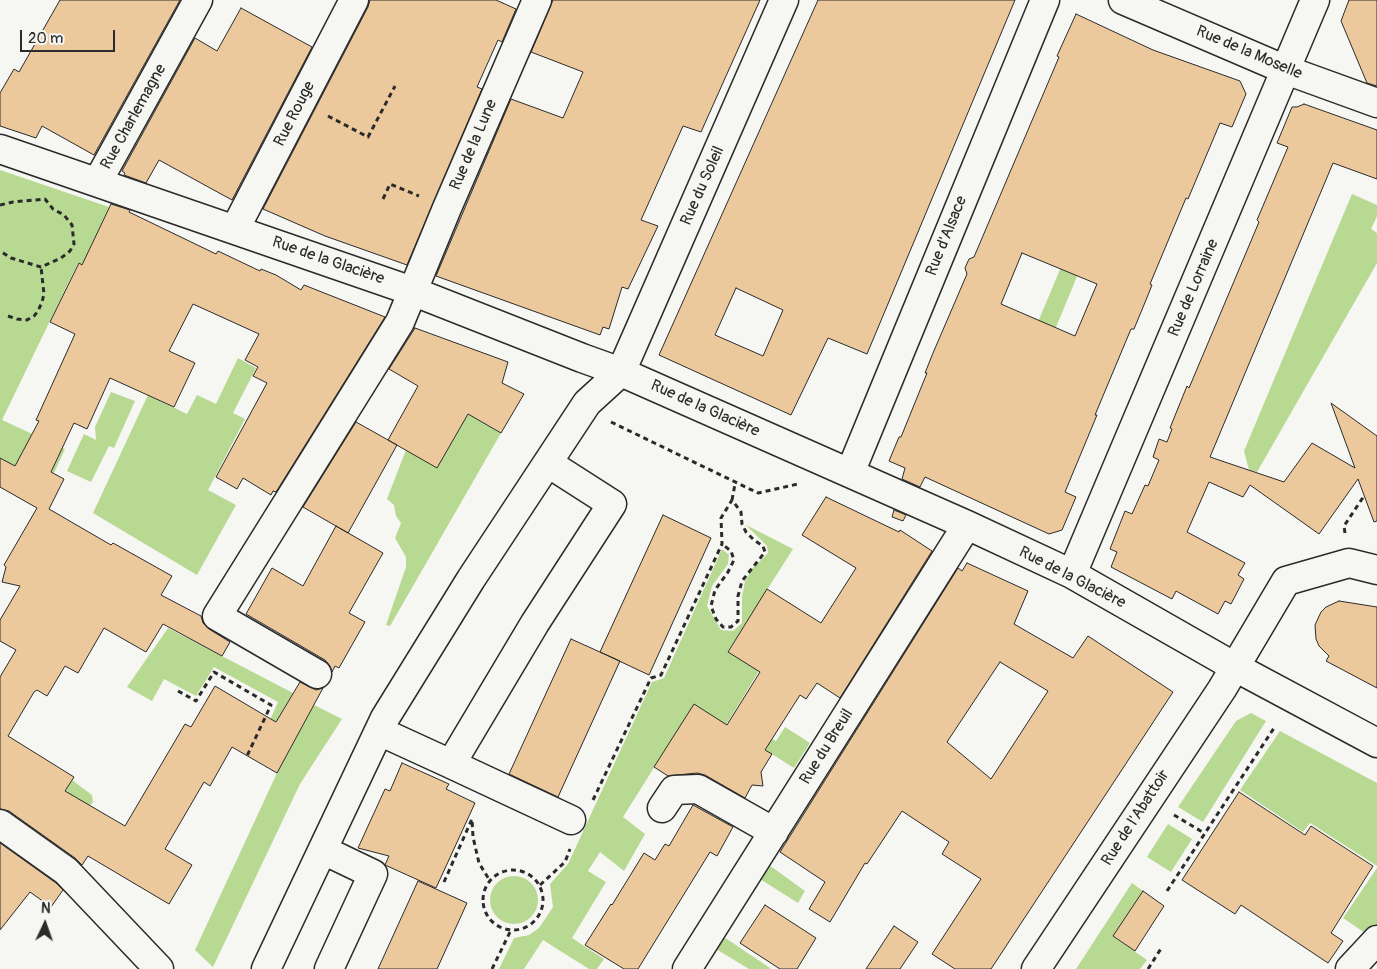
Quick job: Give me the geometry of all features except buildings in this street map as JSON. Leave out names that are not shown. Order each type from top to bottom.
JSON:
[{"type":"street","name":"Rue Charlemagne","points":[[98,181],[198,0]]},
{"type":"street","name":"Rue Rouge","points":[[235,229],[354,0]]},
{"type":"street","name":"Rue de la Lune","points":[[318,674],[217,616],[400,322],[537,0]]},
{"type":"street","name":"Rue du Soleil","points":[[621,372],[784,0]]},
{"type":"street","name":"Rue d'Alsace","points":[[850,473],[1045,0]]},
{"type":"street","name":"Rue de la Moselle","points":[[1123,0],[1286,70],[1377,103]]},
{"type":"street","name":"Rue de Lorraine","points":[[1072,574],[1315,0]]},
{"type":"street","name":"Rue de la Glacière","points":[[0,148],[412,290],[621,372],[967,525],[1072,574],[1377,743]]},
{"type":"street","points":[[266,969],[385,718],[471,579],[587,403],[621,372]]},
{"type":"street","points":[[451,764],[534,623],[612,504],[548,463]]},
{"type":"street","name":"Rue du Breuil","points":[[687,969],[967,525]]},
{"type":"street","points":[[1349,564],[1377,570]]},
{"type":"street","name":"Rue de l'Abattoir","points":[[1036,969],[1222,689],[1286,582],[1349,564]]},
{"type":"street","points":[[379,731],[571,820]]},
{"type":"street","points":[[662,808],[674,790],[698,789],[774,832]]},
{"type":"street","points":[[0,824],[66,871],[159,969]]},
{"type":"street","points":[[323,850],[373,874],[329,969]]},
{"type":"street","points":[[1350,969],[1377,940]]},
{"type":"path","points":[[301,102],[368,137],[395,86]]},
{"type":"path","points":[[383,199],[390,184],[447,208]]},
{"type":"path","points":[[0,205],[13,202],[45,200],[53,209],[64,215],[72,225],[74,244],[70,251],[52,263],[41,267],[11,258],[0,251]]},
{"type":"path","points":[[8,316],[27,320],[38,311],[44,294],[41,267]]},
{"type":"path","points":[[621,372],[610,422],[758,493],[804,483]]},
{"type":"path","points":[[592,801],[651,678],[661,675],[722,544],[721,518],[732,500],[736,484]]},
{"type":"path","points":[[1349,564],[1344,526],[1364,496]]},
{"type":"path","points":[[722,544],[731,551],[734,560],[715,590],[711,606],[716,619],[723,627],[732,627],[738,621],[738,596],[742,581],[765,552],[763,546],[746,532],[742,524],[741,512],[732,500]]},
{"type":"path","points":[[178,691],[196,701],[214,672],[271,705],[247,756]]},
{"type":"path","points":[[1166,891],[1274,728]]},
{"type":"path","points":[[444,882],[472,819],[473,837],[479,863],[490,881]]},
{"type":"path","points":[[540,885],[565,862],[571,847]]},
{"type":"path","points":[[510,870],[522,871],[532,876],[540,885],[544,898],[542,910],[535,922],[524,929],[511,930],[500,927],[491,921],[483,901],[485,890],[490,881],[499,874],[510,870]]},
{"type":"path","points":[[492,969],[511,930]]},
{"type":"path","points":[[1148,969],[1162,947]]},
{"type":"green space","points":[[1109,153],[1125,160],[1026,400],[1003,405]]},
{"type":"green space","points":[[0,170],[109,207],[82,265],[78,263],[2,420],[65,449],[54,473],[21,455],[15,466],[0,458]]},
{"type":"green space","points":[[1352,194],[1377,205],[1377,216],[1371,229],[1377,233],[1377,263],[1257,472],[1249,470],[1244,451]]},
{"type":"green space","points":[[238,358],[256,368],[233,413],[245,419],[208,490],[236,505],[197,575],[93,513],[148,395],[187,414],[197,395],[216,404]]},
{"type":"green space","points":[[111,392],[135,401],[114,448],[109,446],[91,482],[67,471],[84,434],[96,440],[95,427]]},
{"type":"green space","points":[[468,414],[501,433],[390,626],[386,625],[406,567],[406,557],[395,538],[401,523],[396,516],[394,505],[387,499],[406,450],[437,468]]},
{"type":"green space","points":[[746,525],[793,549],[728,651],[759,671],[726,725],[694,704],[623,817],[645,834],[624,871],[600,852],[588,871],[606,882],[572,938],[604,959],[597,969],[589,969],[543,940],[524,969],[499,969],[514,938],[529,935],[539,928],[553,907],[550,884],[568,864],[652,682],[664,678],[722,549],[729,555],[728,564],[712,586],[707,606],[721,630],[733,631],[742,623],[742,597],[745,581],[753,568],[768,553],[767,546]]},
{"type":"green space","points":[[168,628],[293,693],[253,759],[278,702],[214,667],[196,696],[164,679],[152,701],[127,687]]},
{"type":"green space","points":[[314,705],[342,719],[300,784],[213,967],[195,950],[277,773]]},
{"type":"green space","points":[[1251,713],[1266,721],[1203,822],[1178,807],[1236,721]]},
{"type":"green space","points":[[785,727],[810,743],[794,768],[764,749],[770,738],[776,741]]},
{"type":"green space","points":[[1280,731],[1377,783],[1377,866],[1310,823],[1303,832],[1240,790]]},
{"type":"green space","points":[[72,780],[92,795],[93,802],[80,818],[44,827]]},
{"type":"green space","points":[[1168,824],[1192,839],[1171,872],[1147,857]]},
{"type":"green space","points":[[769,865],[805,891],[798,903],[760,879]]},
{"type":"green space","points":[[1377,868],[1377,925],[1368,935],[1343,918]]},
{"type":"green space","points":[[509,876],[519,876],[531,883],[538,895],[538,905],[531,917],[519,924],[509,924],[501,920],[494,913],[490,905],[490,895],[494,887],[501,880]]},
{"type":"green space","points":[[1132,883],[1143,891],[1113,936],[1147,960],[1140,969],[1076,969]]},
{"type":"green space","points":[[724,937],[770,969],[749,969],[716,949]]}]
